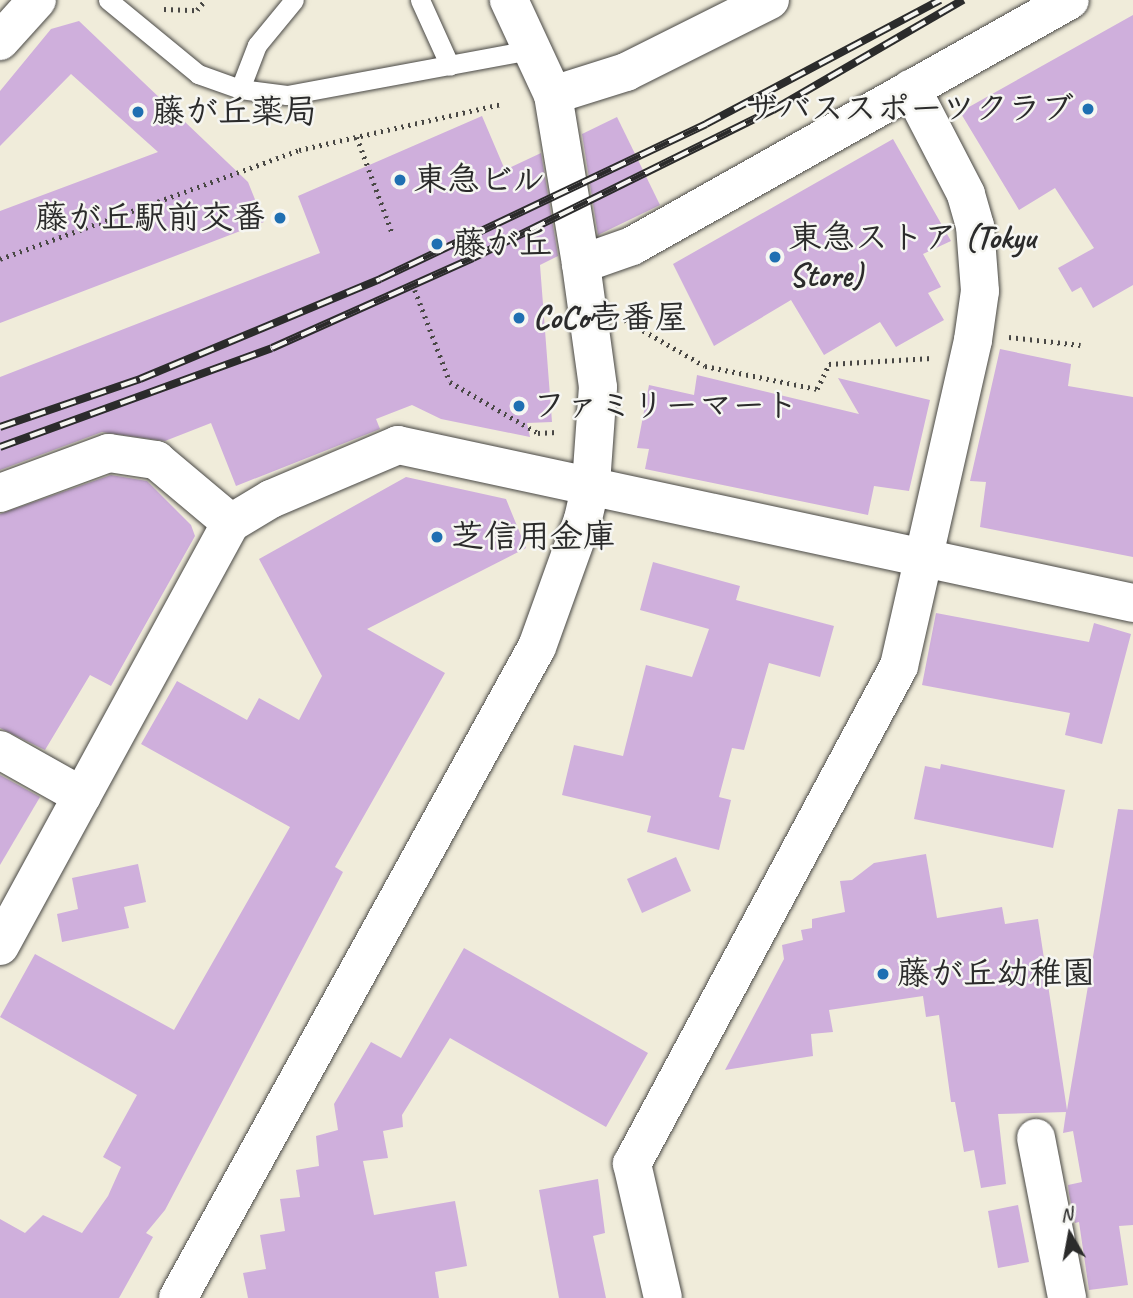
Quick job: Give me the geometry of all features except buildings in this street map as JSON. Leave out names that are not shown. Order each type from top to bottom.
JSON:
[{"type":"street","points":[[0,41],[37,0]]},
{"type":"street","points":[[178,1298],[537,647],[572,555],[591,484],[598,387],[553,95],[535,49],[509,0]]},
{"type":"street","points":[[553,95],[626,72],[770,0]]},
{"type":"street","points":[[581,264],[632,246],[1070,0]]},
{"type":"street","points":[[663,1298],[632,1164],[899,666],[953,438],[980,291],[975,226],[966,194],[911,88]]},
{"type":"street","points":[[0,946],[231,523],[271,499],[398,444],[591,484],[924,560],[1133,603]]},
{"type":"street","points":[[0,493],[109,453],[156,460],[231,523]]},
{"type":"street","points":[[0,750],[82,796]]},
{"type":"street","points":[[1036,1138],[1067,1298]]},
{"type":"lane","points":[[108,0],[198,74],[240,89],[287,95],[535,49]]},
{"type":"lane","points":[[240,89],[257,45],[294,0]]},
{"type":"lane","points":[[421,0],[450,66]]},
{"type":"path","points":[[152,0],[161,9],[177,13],[197,10],[205,0]]},
{"type":"path","points":[[0,259],[299,150],[502,104]]},
{"type":"path","points":[[357,137],[392,232]]},
{"type":"path","points":[[415,290],[450,382],[538,433],[557,432]]},
{"type":"path","points":[[624,320],[705,366],[817,389],[829,364],[930,358]]},
{"type":"path","points":[[994,335],[1080,345]]},
{"type":"railway","points":[[0,427],[140,379],[380,279],[706,124],[940,0]]},
{"type":"railway","points":[[0,447],[272,348],[473,258],[773,110],[963,0]]},
{"type":"place","name":"ザバススポーツクラブ","points":[[1088,109]]},
{"type":"place","name":"藤が丘薬局","points":[[138,112]]},
{"type":"place","name":"東急ビル","points":[[400,180]]},
{"type":"place","name":"藤が丘駅前交番","points":[[280,218]]},
{"type":"place","name":"藤が丘","points":[[437,244]]},
{"type":"place","name":"東急ストア (Tokyu Store)","points":[[775,257]]},
{"type":"place","name":"CoCo壱番屋","points":[[519,318]]},
{"type":"place","name":"ファミリーマート","points":[[519,406]]},
{"type":"place","name":"芝信用金庫","points":[[437,537]]},
{"type":"place","name":"藤が丘幼稚園","points":[[883,974]]}]
